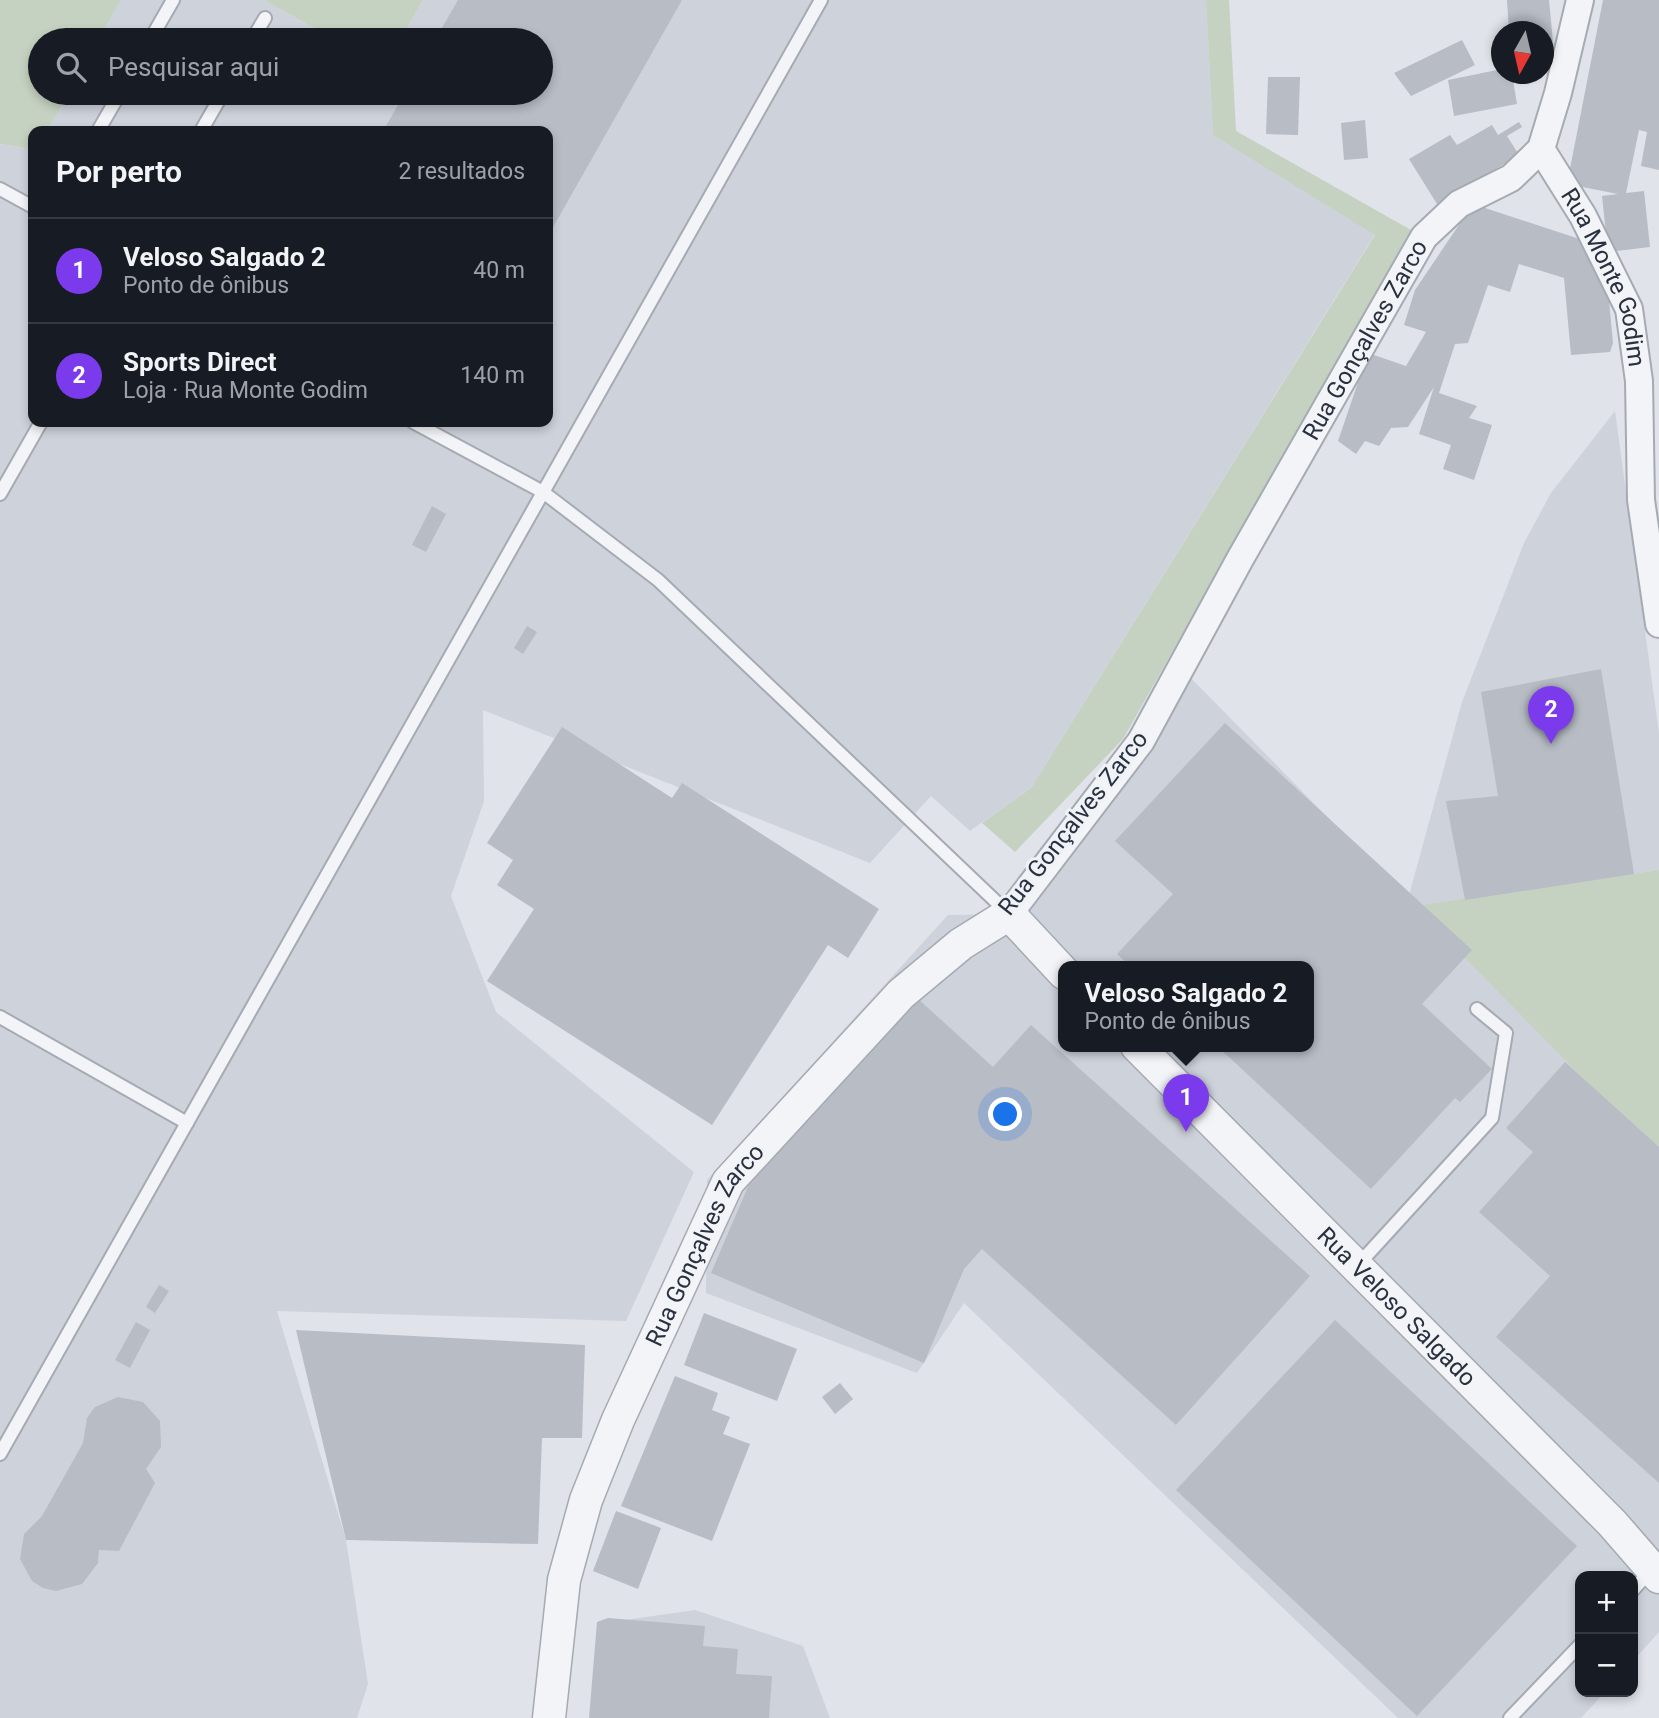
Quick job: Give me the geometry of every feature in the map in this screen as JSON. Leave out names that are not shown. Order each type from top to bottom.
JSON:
[{"type":"street","points":[[1541,149],[1580,0]]},
{"type":"street","name":"Rua Monte Godim","points":[[1541,149],[1583,216],[1629,309],[1639,381],[1641,500],[1659,624]]},
{"type":"street","name":"Rua Gonçalves Zarco","points":[[549,1718],[564,1580],[586,1500],[618,1420],[728,1182],[901,994],[961,944],[1009,914],[1142,741],[1240,559],[1424,237],[1458,204],[1511,178],[1541,149]]},
{"type":"street","points":[[1009,914],[1058,967]]},
{"type":"street","name":"Rua Veloso Salgado","points":[[1143,1052],[1357,1266],[1651,1576]]},
{"type":"lane","points":[[157,28],[173,0]]},
{"type":"lane","points":[[0,1454],[821,0]]},
{"type":"lane","points":[[259,28],[265,18]]},
{"type":"lane","points":[[100,126],[113,105]]},
{"type":"lane","points":[[204,126],[216,105]]},
{"type":"lane","points":[[0,189],[28,205]]},
{"type":"lane","points":[[0,494],[38,427]]},
{"type":"lane","points":[[422,427],[543,492],[658,580],[1009,914]]},
{"type":"lane","points":[[1357,1266],[1492,1118],[1506,1033],[1477,1009]]},
{"type":"lane","points":[[0,1017],[187,1123]]},
{"type":"lane","points":[[1510,1718],[1575,1650]]},
{"type":"shaded area","points":[[121,0],[264,0],[314,28],[105,28]]},
{"type":"shaded area","points":[[423,0],[1206,0],[1213,135],[1375,234],[1031,788],[970,831],[931,796],[870,863],[483,710],[484,801],[451,896],[496,1012],[694,1172],[626,1321],[277,1311],[346,1540],[368,1684],[357,1718],[0,1718],[0,144],[28,146],[28,427],[553,427],[553,126],[50,126],[62,105],[553,105],[553,28],[407,28]]},
{"type":"shaded area","points":[[1615,411],[1659,733],[1659,870],[1415,906],[1659,1156],[1659,1632],[1638,1655],[1638,1571],[1575,1571],[1575,1697],[1600,1697],[1581,1718],[1398,1718],[964,1303],[917,1373],[706,1293],[707,1180],[948,915],[1009,914],[1181,668],[1408,899],[1462,702],[1524,543],[1551,493]]},
{"type":"shaded area","points":[[695,1610],[803,1646],[830,1718],[608,1718],[618,1621]]},
{"type":"green space","points":[[0,0],[121,0],[105,28],[28,28],[28,105],[62,105],[50,126],[28,126],[26,148],[0,144]]},
{"type":"green space","points":[[264,0],[423,0],[407,28],[314,28]]},
{"type":"green space","points":[[1206,0],[1229,0],[1236,131],[1411,230],[1123,739],[1015,852],[982,823],[1031,788],[1375,235],[1213,135]]},
{"type":"green space","points":[[1659,870],[1659,1156],[1414,906]]},
{"type":"building","points":[[458,0],[682,0],[553,227],[553,126],[386,126],[398,105],[553,105],[553,28],[442,28]]},
{"type":"building","points":[[1507,0],[1549,0],[1551,21],[1508,21]]},
{"type":"building","points":[[1603,0],[1659,0],[1659,170],[1641,166],[1647,132],[1639,130],[1626,193],[1644,191],[1650,247],[1608,252],[1602,196],[1618,194],[1567,184]]},
{"type":"building","points":[[1462,40],[1475,65],[1411,96],[1394,73]]},
{"type":"building","points":[[1491,71],[1491,84],[1514,84],[1517,104],[1454,116],[1448,80]]},
{"type":"building","points":[[1268,77],[1300,77],[1298,135],[1266,134]]},
{"type":"building","points":[[1365,120],[1368,158],[1344,160],[1341,123]]},
{"type":"building","points":[[1519,122],[1522,127],[1507,136],[1519,155],[1437,204],[1409,159],[1450,135],[1457,145],[1492,125],[1498,135]]},
{"type":"building","points":[[1473,204],[1604,247],[1613,343],[1610,352],[1571,355],[1564,278],[1519,264],[1510,292],[1488,285],[1468,343],[1455,344],[1439,393],[1477,406],[1469,418],[1492,425],[1474,480],[1443,469],[1451,445],[1419,434],[1434,387],[1408,427],[1391,428],[1379,446],[1365,441],[1356,454],[1338,441],[1368,353],[1406,366],[1426,332],[1404,325],[1415,290]]},
{"type":"building","points":[[432,506],[446,514],[426,552],[412,545]]},
{"type":"building","points":[[527,626],[537,632],[523,654],[514,648]]},
{"type":"building","points":[[1601,669],[1634,874],[1465,900],[1446,801],[1498,796],[1481,692]]},
{"type":"building","points":[[1225,723],[1472,950],[1422,1004],[1492,1069],[1460,1102],[1455,1098],[1371,1189],[1223,1052],[1314,1052],[1314,961],[1125,961],[1117,954],[1173,894],[1115,841]]},
{"type":"building","points":[[562,727],[672,798],[682,783],[879,909],[848,958],[828,945],[712,1125],[487,981],[534,909],[497,885],[513,860],[487,843]]},
{"type":"building","points":[[916,997],[993,1067],[1031,1025],[1310,1276],[1176,1425],[982,1249],[964,1269],[924,1363],[711,1273],[762,1154]]},
{"type":"building","points":[[1565,1062],[1659,1147],[1659,1483],[1496,1337],[1550,1276],[1479,1212],[1533,1152],[1506,1128]]},
{"type":"building","points":[[159,1285],[169,1291],[155,1313],[146,1307]]},
{"type":"building","points":[[704,1313],[797,1349],[777,1401],[684,1365]]},
{"type":"building","points":[[1335,1320],[1577,1546],[1417,1716],[1176,1490]]},
{"type":"building","points":[[136,1322],[150,1330],[130,1368],[115,1360]]},
{"type":"building","points":[[296,1330],[585,1345],[582,1438],[542,1438],[538,1544],[346,1540]]},
{"type":"building","points":[[675,1376],[718,1393],[712,1410],[730,1417],[723,1434],[750,1444],[712,1541],[621,1506]]},
{"type":"building","points":[[840,1383],[853,1399],[835,1414],[822,1397]]},
{"type":"building","points":[[118,1397],[143,1402],[160,1421],[161,1447],[146,1469],[155,1483],[119,1551],[99,1550],[98,1563],[82,1584],[56,1591],[43,1588],[32,1581],[20,1559],[24,1534],[42,1516],[83,1443],[87,1418],[95,1407]]},
{"type":"building","points":[[616,1511],[661,1528],[638,1589],[593,1571]]},
{"type":"building","points":[[608,1618],[705,1626],[703,1646],[738,1649],[736,1674],[772,1676],[769,1718],[589,1718],[597,1622]]},
{"type":"place","name":"Sports Direct","points":[[1551,744]]},
{"type":"place","name":"Veloso Salgado 2","points":[[1186,1132]]}]
